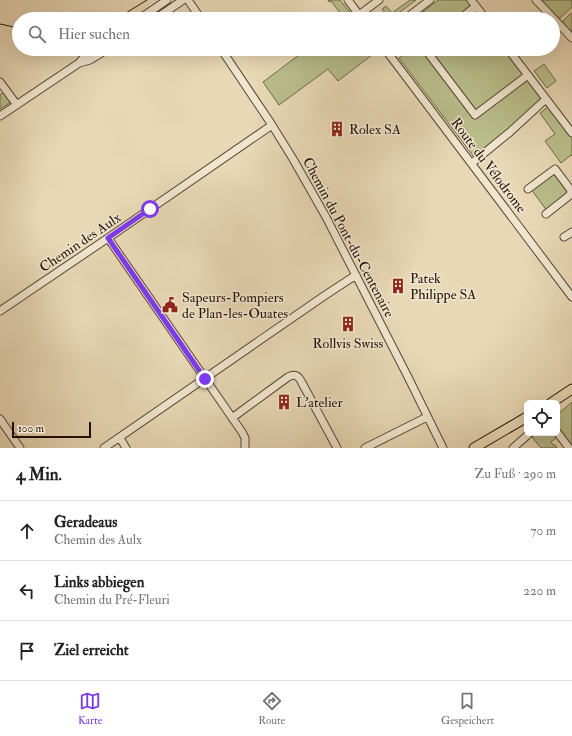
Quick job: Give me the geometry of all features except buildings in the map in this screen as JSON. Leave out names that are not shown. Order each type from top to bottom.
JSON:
[{"type":"main road","points":[[556,400],[572,389]]},
{"type":"main road","points":[[474,448],[524,419]]},
{"type":"street","points":[[150,12],[168,0]]},
{"type":"street","points":[[188,0],[196,12]]},
{"type":"street","points":[[348,0],[356,12]]},
{"type":"street","points":[[366,12],[379,0]]},
{"type":"street","points":[[414,12],[430,0]]},
{"type":"street","points":[[472,0],[481,12]]},
{"type":"street","points":[[536,0],[547,12]]},
{"type":"street","points":[[165,12],[180,1]]},
{"type":"street","points":[[469,12],[476,6]]},
{"type":"street","points":[[560,25],[572,38]]},
{"type":"street","points":[[0,116],[79,63],[85,56]]},
{"type":"street","points":[[79,63],[90,60],[97,56]]},
{"type":"street","name":"Chemin du Pont-du-Centenaire","points":[[226,56],[272,125],[322,211],[443,447]]},
{"type":"street","name":"Route du Vélodrome","points":[[390,56],[572,297]]},
{"type":"street","points":[[430,56],[475,115],[528,75]]},
{"type":"street","points":[[513,56],[572,133]]},
{"type":"street","points":[[0,82],[17,104]]},
{"type":"street","points":[[472,163],[510,132],[546,99]]},
{"type":"street","name":"Chemin des Aulx","points":[[0,311],[272,125]]},
{"type":"street","points":[[528,189],[555,170],[570,189],[570,195],[546,214]]},
{"type":"street","points":[[564,237],[572,232]]},
{"type":"street","points":[[108,238],[244,434],[245,448]]},
{"type":"street","points":[[104,448],[356,275]]},
{"type":"street","points":[[232,418],[291,375],[297,375],[337,448]]},
{"type":"street","points":[[365,448],[427,417]]},
{"type":"street","points":[[0,420],[20,448]]},
{"type":"street","points":[[513,448],[527,436]]},
{"type":"street","points":[[560,436],[569,448]]},
{"type":"street","points":[[120,438],[126,448]]},
{"type":"green space","points":[[328,0],[340,0],[349,12],[340,12],[331,1],[329,2]]},
{"type":"green space","points":[[410,0],[416,0],[400,12],[393,12]]},
{"type":"green space","points":[[438,0],[468,0],[477,12],[423,12]]},
{"type":"green space","points":[[541,0],[572,0],[572,7],[560,18],[560,12],[552,12]]},
{"type":"green space","points":[[386,6],[391,12],[384,12],[382,9]]},
{"type":"green space","points":[[570,14],[572,14],[572,33],[563,23],[563,21]]},
{"type":"green space","points":[[298,56],[371,56],[338,81],[328,69],[279,105],[263,82]]},
{"type":"green space","points":[[401,56],[510,56],[543,98],[499,138],[474,157],[399,58]]},
{"type":"green space","points":[[544,64],[556,81],[547,88],[534,71]]},
{"type":"green space","points":[[4,92],[11,102],[0,109],[0,95]]},
{"type":"green space","points":[[549,106],[572,136],[572,156],[571,155],[561,163],[545,141],[555,134],[540,113]]},
{"type":"green space","points":[[554,174],[557,175],[568,192],[547,211],[531,189]]},
{"type":"green space","points":[[572,402],[572,448],[560,433],[560,412]]},
{"type":"green space","points":[[556,436],[551,442],[557,448],[541,448],[532,437]]},
{"type":"tram line","points":[[127,12],[147,0]]},
{"type":"tram line","points":[[0,24],[12,27]]},
{"type":"place","name":"Rolex SA","points":[[337,129]]},
{"type":"place","name":"Patek Philippe SA","points":[[398,286]]},
{"type":"place","name":"Sapeurs-Pompiers de Plan-les-Ouates","points":[[170,305]]},
{"type":"place","name":"Rollvis Swiss","points":[[348,324]]},
{"type":"place","name":"L'atelier","points":[[284,402]]},
{"type":"route","points":[[150,209],[108,238],[205,379]]}]
